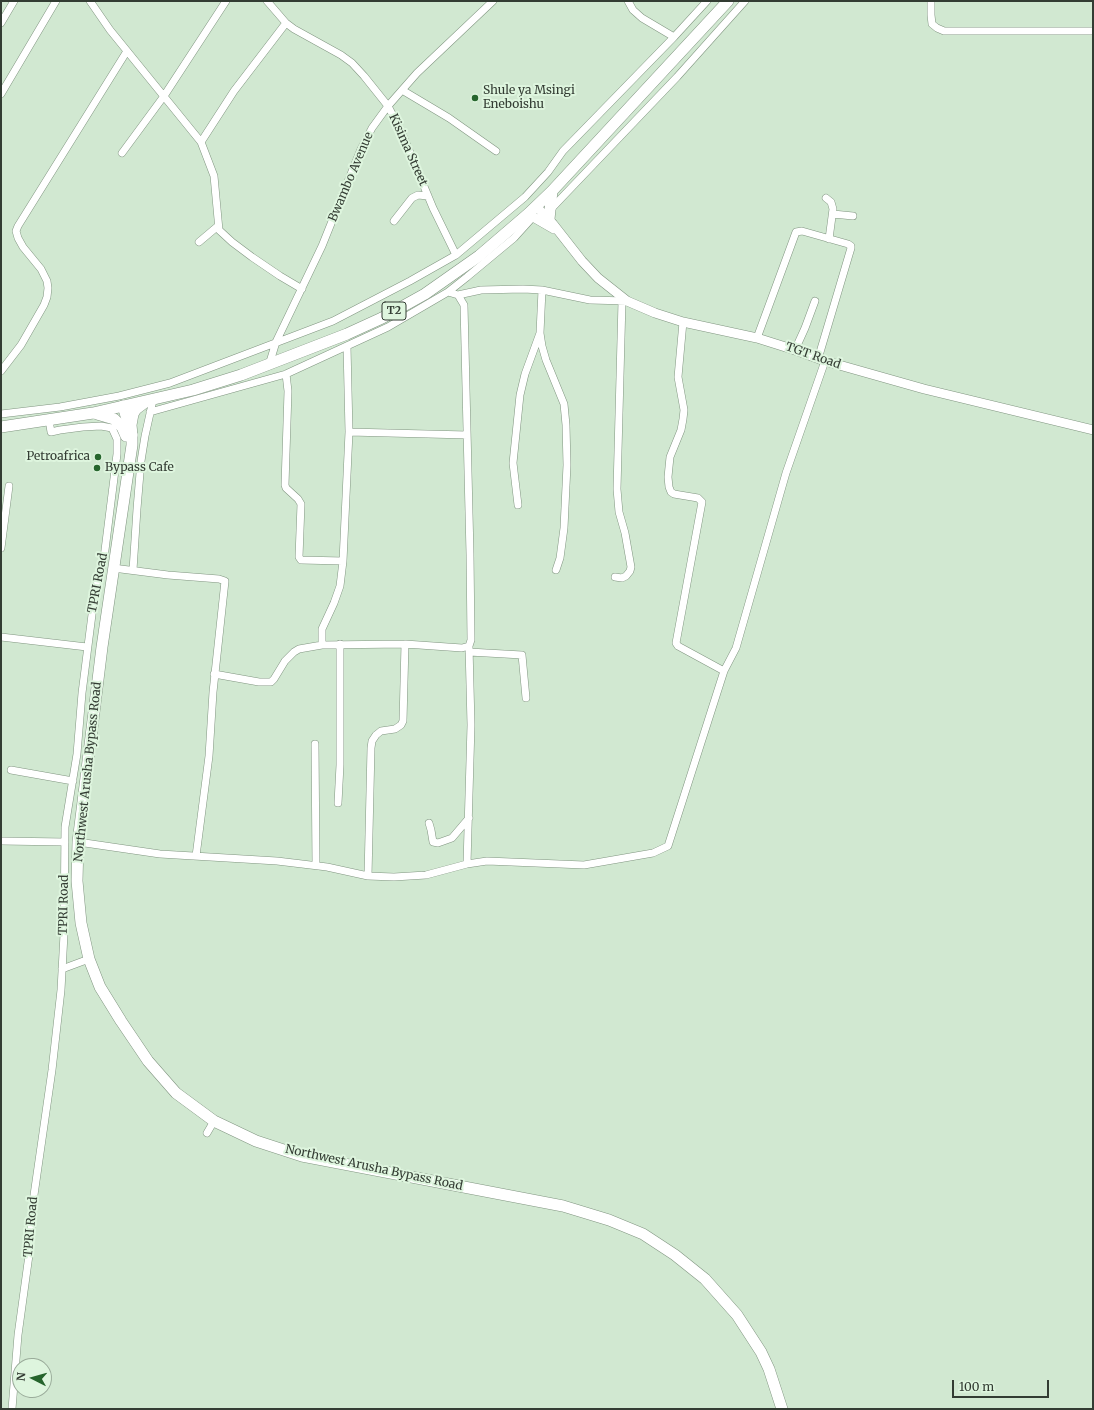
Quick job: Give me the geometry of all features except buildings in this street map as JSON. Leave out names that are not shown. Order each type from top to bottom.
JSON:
[{"type":"main road","name":"T2","points":[[1,426],[93,413],[228,380],[347,334],[382,318],[425,294],[479,256],[532,212],[728,1]]},
{"type":"main road","points":[[549,215],[552,191]]},
{"type":"main road","points":[[129,436],[133,414],[136,409],[140,405],[151,400]]},
{"type":"main road","points":[[120,407],[129,436]]},
{"type":"main road","points":[[93,413],[114,419],[129,436]]},
{"type":"main road","name":"Northwest Arusha Bypass Road","points":[[129,436],[128,471],[113,568],[78,842],[77,881],[80,916],[89,959],[100,987],[121,1021],[148,1061],[176,1093],[214,1121],[256,1141],[302,1156],[563,1206],[609,1220],[643,1234],[675,1255],[705,1279],[737,1315],[761,1352],[769,1369],[782,1409]]},
{"type":"street","points":[[1,24],[14,1]]},
{"type":"street","points":[[1,94],[56,1]]},
{"type":"street","points":[[91,1],[110,30],[201,142],[214,176],[218,226],[223,235],[280,276],[302,289]]},
{"type":"street","points":[[122,153],[164,96],[226,1]]},
{"type":"street","name":"Kisima Street","points":[[267,1],[286,23],[294,29],[342,55],[364,76],[388,106],[410,150],[428,196],[456,255]]},
{"type":"street","name":"Bwambo Avenue","points":[[268,365],[276,342],[322,246],[361,149],[372,128],[388,106],[417,73],[493,1]]},
{"type":"street","points":[[628,1],[633,10],[642,18],[674,37]]},
{"type":"street","points":[[1,414],[60,407],[119,396],[170,383],[333,321],[456,255],[525,197],[548,172],[563,151],[707,1]]},
{"type":"street","points":[[549,215],[746,1]]},
{"type":"street","points":[[931,1],[930,15],[932,24],[937,28],[944,30],[1093,31]]},
{"type":"street","points":[[201,142],[234,91],[286,23]]},
{"type":"street","points":[[1,371],[21,345],[47,297],[47,281],[41,269],[23,247],[18,238],[16,232],[18,226],[127,51]]},
{"type":"street","points":[[402,90],[449,118],[496,151]]},
{"type":"street","points":[[394,221],[412,198],[418,196],[428,196]]},
{"type":"street","points":[[826,198],[832,205],[833,214],[829,238]]},
{"type":"street","points":[[150,412],[286,374],[388,327],[448,292],[514,238],[532,212],[561,233]]},
{"type":"street","name":"TGT Road","points":[[532,212],[549,215],[582,261],[598,278],[624,301],[683,322],[757,338],[822,360],[924,389],[1093,430]]},
{"type":"street","points":[[833,214],[853,216]]},
{"type":"street","points":[[199,242],[218,226]]},
{"type":"street","points":[[78,842],[138,852],[249,858],[316,865],[368,876],[394,877],[418,876],[467,864],[487,861],[584,865],[653,852],[668,846],[724,671],[736,648],[786,472],[822,360],[851,247],[848,244],[799,231],[796,233],[757,338]]},
{"type":"street","points":[[458,296],[472,291],[481,290],[523,289],[542,290],[590,300],[624,301],[617,490],[631,567],[626,576],[622,578],[615,577]]},
{"type":"street","points":[[542,290],[540,333],[546,360],[564,404],[566,425],[567,465],[564,528],[560,558],[556,570]]},
{"type":"street","points":[[448,292],[458,296],[464,305],[470,554],[469,649],[471,725],[467,864]]},
{"type":"street","points":[[795,350],[815,301]]},
{"type":"street","points":[[683,322],[678,377],[684,410],[684,419],[670,457],[668,476],[669,487],[671,492],[674,494],[698,498],[702,502],[676,643],[678,646],[724,671]]},
{"type":"street","points":[[518,505],[513,463],[520,395],[525,374],[540,333]]},
{"type":"street","points":[[322,645],[322,629],[340,586],[343,562],[349,432],[347,346]]},
{"type":"street","points":[[286,374],[288,391],[285,485],[301,504],[299,557],[301,560],[343,562]]},
{"type":"street","points":[[133,570],[142,461],[151,400]]},
{"type":"street","name":"TPRI Road","points":[[12,1409],[18,1335],[29,1255],[34,1195],[52,1070],[62,969],[65,827],[77,754],[87,647],[95,591],[104,558],[117,454],[117,439],[112,428],[101,426],[51,432],[49,420]]},
{"type":"street","points":[[349,432],[467,435]]},
{"type":"street","points":[[1,548],[9,486]]},
{"type":"street","points":[[113,568],[168,575],[219,579],[225,582],[214,674],[209,756],[196,856]]},
{"type":"street","points":[[1,637],[87,647]]},
{"type":"street","points":[[338,802],[340,765],[340,644]]},
{"type":"street","points":[[214,674],[260,682],[271,682],[290,655],[299,650],[322,645],[405,644],[462,648],[522,655],[526,698]]},
{"type":"street","points":[[368,876],[372,741],[376,735],[401,725],[403,721],[405,644]]},
{"type":"street","points":[[315,744],[316,865]]},
{"type":"street","points":[[11,770],[73,781]]},
{"type":"street","points":[[429,823],[433,842],[438,842],[452,838],[469,818]]},
{"type":"street","points":[[1,841],[65,842]]},
{"type":"street","points":[[62,969],[89,959]]},
{"type":"street","points":[[207,1133],[214,1121]]},
{"type":"place","name":"Shule ya Msingi Eneboishu","points":[[475,98]]},
{"type":"place","name":"Petroafrica","points":[[98,457]]},
{"type":"place","name":"Bypass Cafe","points":[[97,468]]}]
